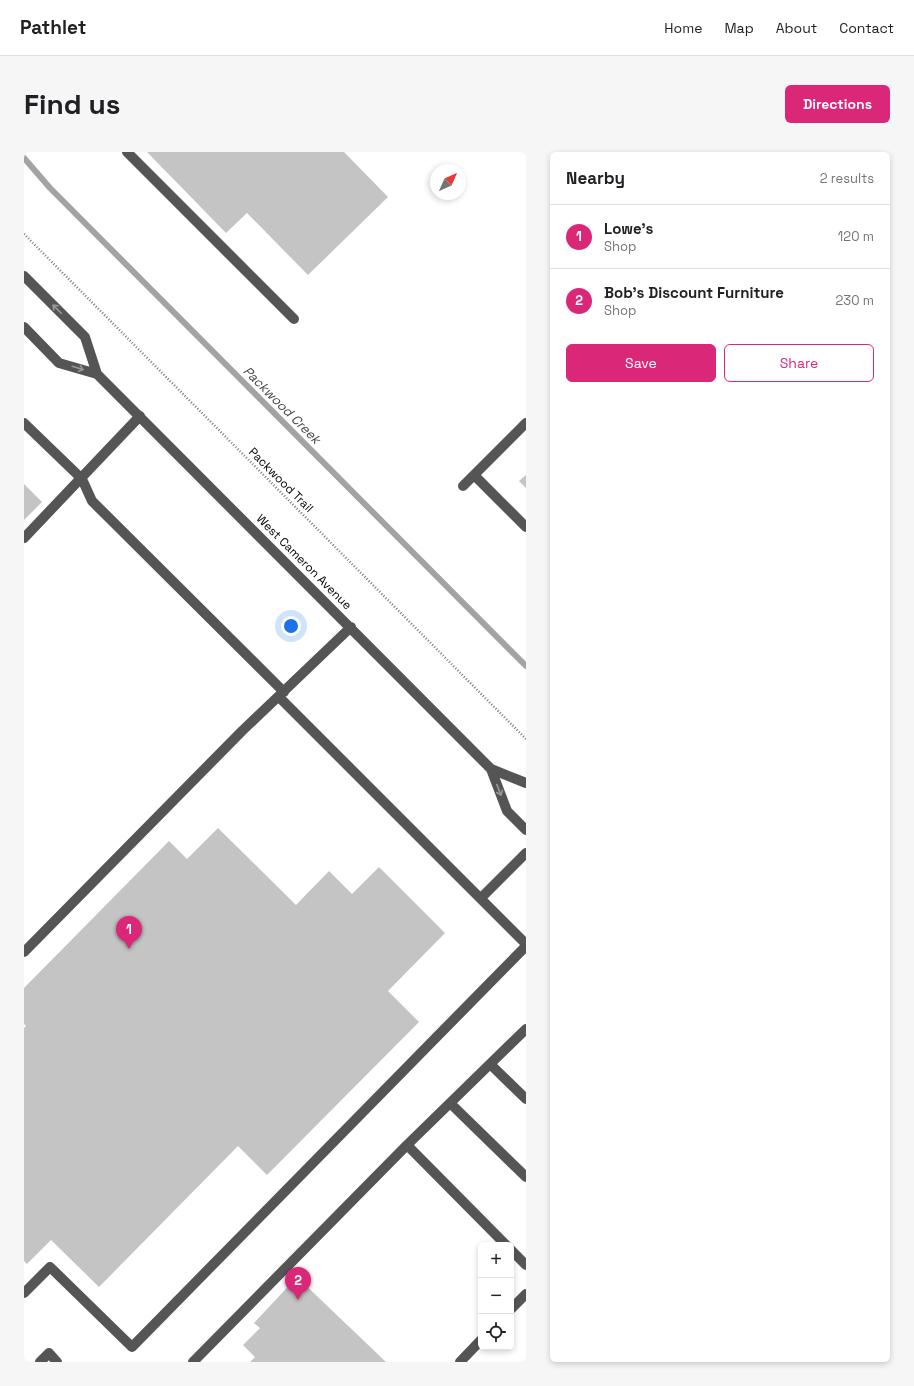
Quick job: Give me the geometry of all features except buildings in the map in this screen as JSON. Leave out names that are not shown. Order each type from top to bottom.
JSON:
[{"type":"street","points":[[127,152],[294,319]]},
{"type":"street","name":"West Cameron Avenue","points":[[24,276],[84,337],[97,374],[491,769],[526,783]]},
{"type":"street","name":"West Cameron Avenue","points":[[24,327],[59,363],[97,374]]},
{"type":"street","points":[[24,538],[82,479],[110,446],[140,416]]},
{"type":"street","points":[[24,423],[82,479],[92,501],[526,945],[132,1347],[50,1267],[24,1293]]},
{"type":"street","points":[[463,486],[526,423]]},
{"type":"street","points":[[474,475],[526,527]]},
{"type":"street","points":[[24,952],[236,736],[351,627]]},
{"type":"street","name":"West Cameron Avenue","points":[[491,769],[507,811],[526,830]]},
{"type":"street","points":[[481,898],[526,853]]},
{"type":"street","points":[[193,1362],[407,1145],[526,1029]]},
{"type":"street","points":[[490,1064],[526,1099]]},
{"type":"street","points":[[450,1103],[526,1177]]},
{"type":"street","points":[[407,1145],[503,1242]]},
{"type":"street","points":[[514,1253],[526,1265]]},
{"type":"street","points":[[514,1306],[526,1294]]},
{"type":"street","points":[[460,1362],[478,1343]]},
{"type":"street","points":[[40,1362],[49,1353],[57,1362]]},
{"type":"path","name":"Packwood Trail","points":[[24,234],[526,739]]},
{"type":"waterway","name":"Packwood Creek","points":[[24,158],[50,188],[526,666]]},
{"type":"place","name":"Lowe's","points":[[129,949]]},
{"type":"place","name":"Bob's Discount Furniture","points":[[298,1300]]}]
